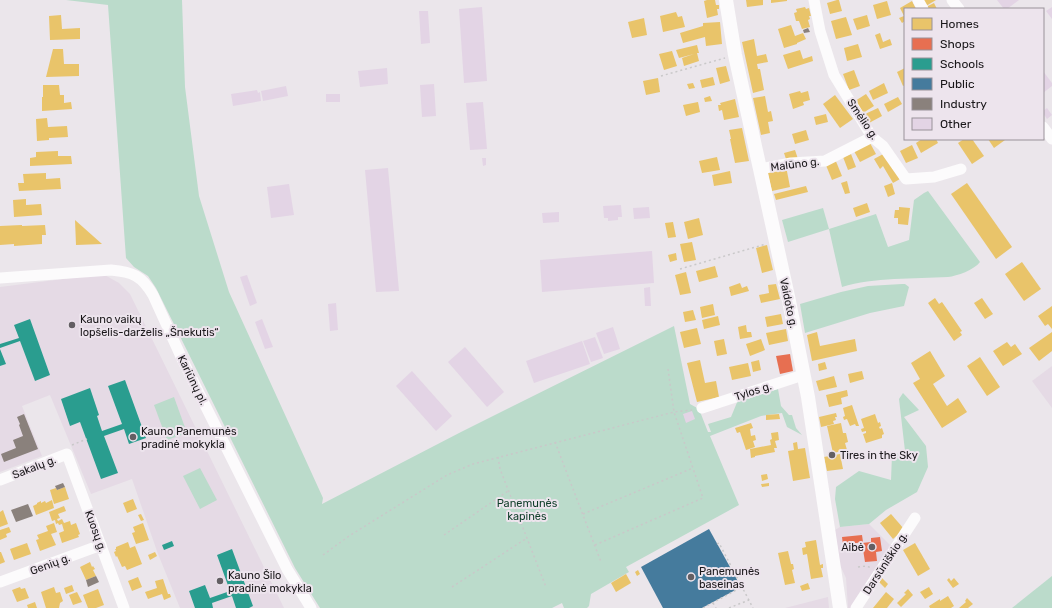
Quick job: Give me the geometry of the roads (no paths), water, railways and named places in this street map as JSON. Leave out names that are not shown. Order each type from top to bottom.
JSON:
[{"type":"main road","name":"Vaidoto g.","points":[[726,0],[735,55],[789,301],[803,374],[840,608]]},
{"type":"street","name":"Smėlio g.","points":[[814,0],[820,31],[834,74],[872,137],[883,146],[906,179],[934,177],[961,170]]},
{"type":"street","points":[[952,0],[958,8]]},
{"type":"street","points":[[1044,128],[1052,140]]},
{"type":"street","name":"Malūno g.","points":[[760,169],[791,163],[825,160],[872,137]]},
{"type":"street","name":"Kariūnų pl.","points":[[0,278],[112,270],[123,271],[137,276],[147,285],[287,569],[311,608]]},
{"type":"street","name":"Tylos g.","points":[[702,408],[803,374]]},
{"type":"street","name":"Sakalų g.","points":[[0,480],[68,450]]},
{"type":"street","name":"Kuosų g.","points":[[68,450],[124,608]]},
{"type":"street","name":"Darsūniškio g.","points":[[856,608],[915,518]]},
{"type":"street","name":"Genių g.","points":[[0,582],[101,545]]},
{"type":"place","name":"Kauno vaikų lopšelis-darželis „Šnekutis“","points":[[72,325]]},
{"type":"place","name":"Kauno Panemunės pradinė mokykla","points":[[133,437]]},
{"type":"place","name":"Tires in the Sky","points":[[832,455]]},
{"type":"place","name":"Aibė","points":[[872,547]]},
{"type":"place","name":"Panemunės baseinas","points":[[691,577]]},
{"type":"place","name":"Kauno Šilo pradinė mokykla","points":[[220,581]]},
{"type":"park label","name":"Panemunės kapinės","points":[[527,509]]}]
